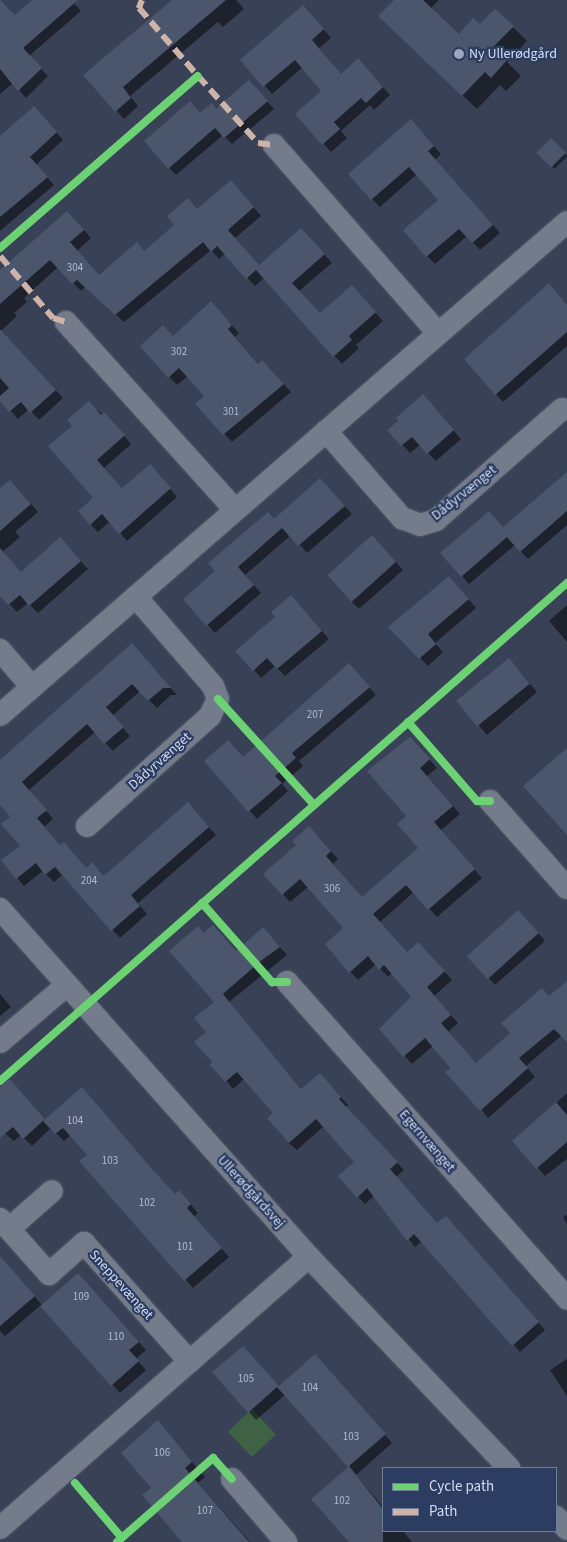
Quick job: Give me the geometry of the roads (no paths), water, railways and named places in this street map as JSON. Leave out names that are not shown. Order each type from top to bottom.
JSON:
[{"type":"street","points":[[274,145],[438,333]]},
{"type":"street","points":[[0,715],[567,222]]},
{"type":"street","points":[[66,322],[235,510]]},
{"type":"street","name":"Dådyrvænget","points":[[326,431],[402,518],[420,525],[436,520],[562,409]]},
{"type":"street","name":"Dådyrvænget","points":[[87,826],[210,716],[218,699],[213,686],[136,597]]},
{"type":"street","points":[[0,650],[32,687]]},
{"type":"street","points":[[490,801],[567,888]]},
{"type":"street","name":"Ullerødgårdsvej","points":[[0,909],[309,1257],[508,1467]]},
{"type":"street","name":"Egernvænget","points":[[287,982],[567,1299]]},
{"type":"street","points":[[0,1042],[67,985]]},
{"type":"street","name":"Sneppevænget","points":[[52,1191],[4,1224],[49,1274],[84,1243],[190,1362]]},
{"type":"street","points":[[0,1528],[309,1257]]},
{"type":"street","points":[[232,1479],[286,1542]]},
{"type":"street","points":[[557,1518],[567,1530],[557,1542]]},
{"type":"place","name":"Ny Ullerødgård","points":[[459,54]]}]
